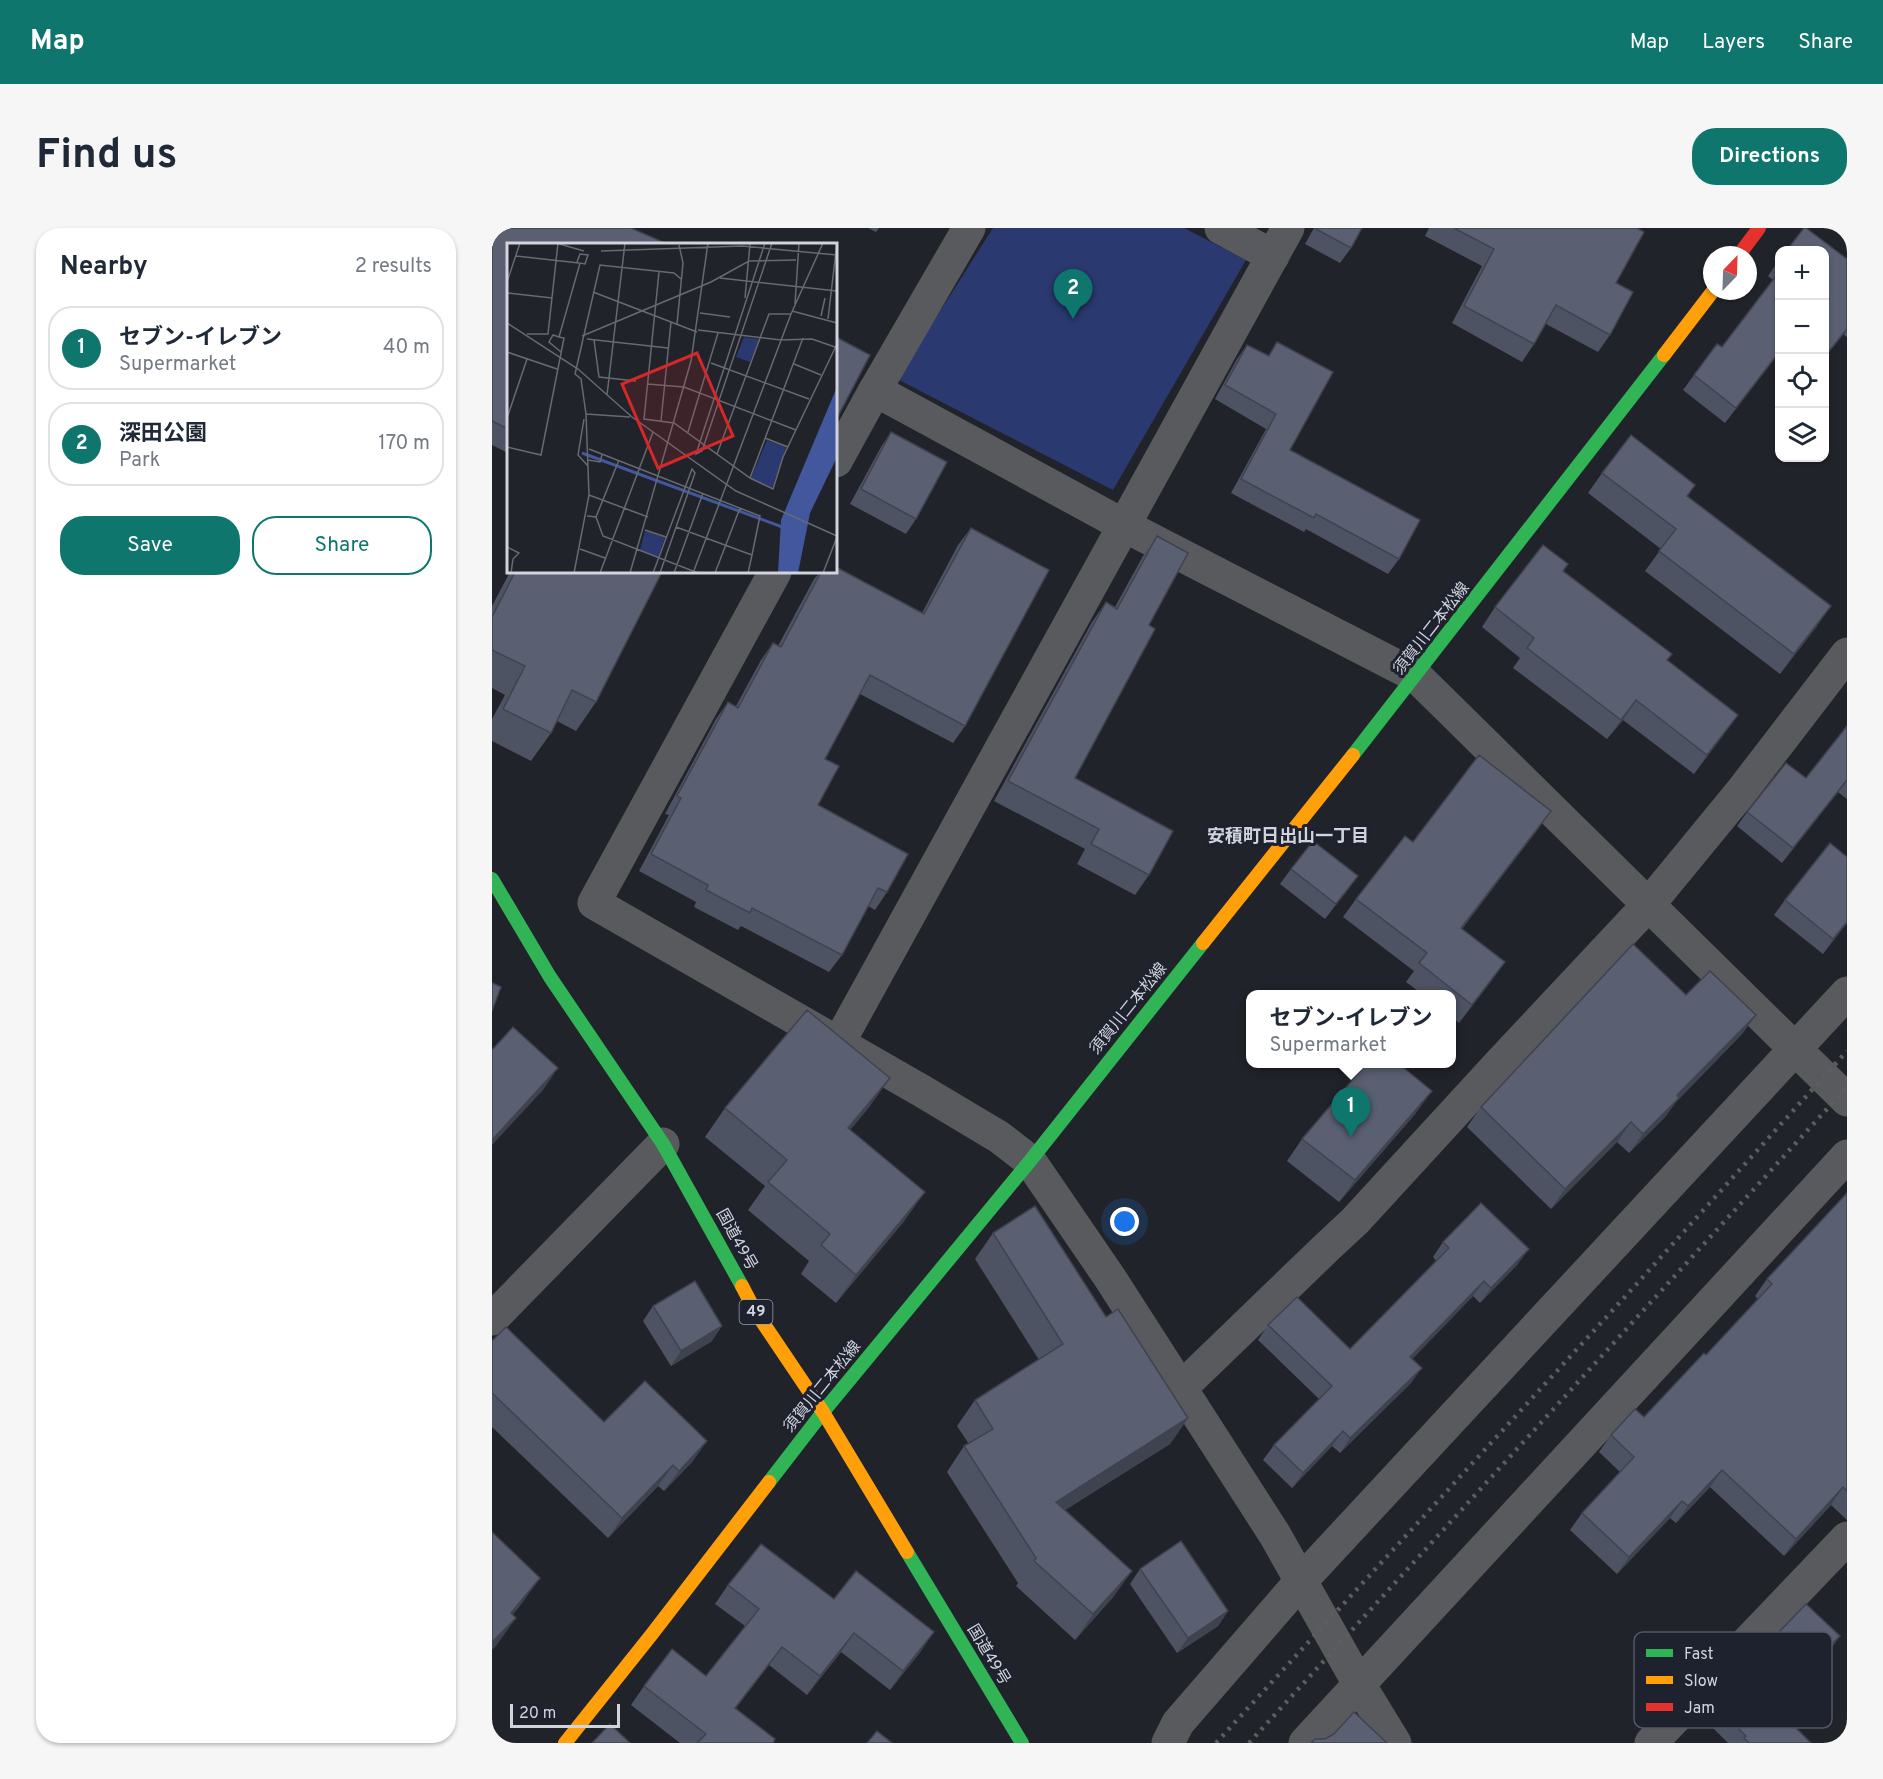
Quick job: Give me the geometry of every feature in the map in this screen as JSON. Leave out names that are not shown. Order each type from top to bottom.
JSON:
[{"type":"main road","points":[[1746,246],[1759,228]]},
{"type":"main road","name":"須賀川二本松線","points":[[565,1743],[823,1412],[1030,1161],[1416,676],[1706,300]]},
{"type":"main road","name":"国道49号","points":[[492,879],[550,977],[663,1144],[755,1311],[823,1412],[1022,1743]]},
{"type":"street","points":[[837,459],[969,228]]},
{"type":"street","points":[[1221,228],[1273,256]]},
{"type":"street","points":[[838,1044],[1288,228]]},
{"type":"street","points":[[875,390],[1125,526],[1416,676],[1847,1100]]},
{"type":"street","points":[[775,573],[594,903],[922,1090],[999,1137],[1030,1161],[1110,1278],[1275,1535],[1395,1743]]},
{"type":"street","points":[[1181,1388],[1355,1221],[1648,904],[1741,792],[1847,654]]},
{"type":"street","points":[[1168,1743],[1178,1723],[1301,1581],[1847,993]]},
{"type":"street","points":[[492,1319],[663,1144]]},
{"type":"street","points":[[1305,1743],[1847,1156]]},
{"type":"street","points":[[1757,1632],[1847,1538]]},
{"type":"street","points":[[1651,1743],[1665,1728]]},
{"type":"shaded area","points":[[993,228],[1184,228],[1246,260],[1113,490],[897,379]]},
{"type":"building","points":[[492,228],[631,228],[665,243],[507,243],[507,428],[492,421]]},
{"type":"building","points":[[1316,228],[1362,228],[1351,248]]},
{"type":"building","points":[[1454,228],[1637,228],[1644,232],[1616,283],[1633,292],[1610,335],[1556,305],[1534,344],[1464,306],[1494,249]]},
{"type":"building","points":[[1806,228],[1847,259],[1847,329],[1829,351],[1829,246],[1790,246]]},
{"type":"building","points":[[1775,277],[1775,357],[1736,408],[1694,375],[1717,344],[1722,347]]},
{"type":"building","points":[[837,338],[870,355],[837,418]]},
{"type":"building","points":[[1277,342],[1333,372],[1290,450],[1420,520],[1399,559],[1316,514],[1314,518],[1241,479],[1276,414],[1225,385],[1247,345],[1269,356]]},
{"type":"building","points":[[891,432],[947,462],[916,519],[861,489]]},
{"type":"building","points":[[1631,435],[1695,485],[1687,496],[1831,606],[1794,654],[1659,551],[1676,529],[1602,473]]},
{"type":"building","points":[[971,528],[1049,570],[965,726],[870,675],[825,759],[839,766],[818,805],[908,854],[887,892],[878,888],[842,955],[752,908],[750,913],[706,890],[708,885],[651,854],[681,798],[677,796],[728,702],[738,708],[773,643],[781,647],[820,573],[837,573],[837,568],[924,614]]},
{"type":"building","points":[[1157,536],[1188,553],[1149,625],[1155,629],[1075,778],[1173,831],[1149,875],[1091,844],[1099,829],[1008,781],[1106,602],[1117,609]]},
{"type":"building","points":[[1543,545],[1568,564],[1563,571],[1672,654],[1667,660],[1738,715],[1707,755],[1636,700],[1621,720],[1527,648],[1534,638],[1495,607]]},
{"type":"building","points":[[514,573],[661,573],[596,702],[572,690],[551,733],[503,709],[525,666],[492,650],[492,617]]},
{"type":"building","points":[[1847,726],[1847,780],[1793,848],[1747,812],[1786,763],[1806,778]]},
{"type":"building","points":[[1479,755],[1551,811],[1461,928],[1505,962],[1472,1005],[1456,990],[1419,963],[1427,953],[1356,899],[1405,836],[1413,842]]},
{"type":"building","points":[[1313,841],[1358,876],[1336,904],[1291,869]]},
{"type":"building","points":[[1830,843],[1847,857],[1847,922],[1833,939],[1785,900]]},
{"type":"building","points":[[1633,944],[1686,995],[1710,971],[1756,1015],[1677,1095],[1679,1098],[1643,1134],[1631,1122],[1565,1189],[1481,1107]]},
{"type":"building","points":[[492,983],[501,987],[492,1011]]},
{"type":"building","points":[[807,1010],[890,1078],[848,1128],[925,1192],[856,1275],[821,1245],[830,1234],[768,1182],[787,1160],[725,1108]]},
{"type":"building","points":[[513,1027],[558,1068],[492,1140],[492,1050]]},
{"type":"building","points":[[1363,1068],[1404,1068],[1432,1091],[1355,1180],[1302,1139]]},
{"type":"building","points":[[1847,1193],[1847,1491],[1843,1487],[1796,1539],[1722,1470],[1688,1506],[1682,1501],[1629,1557],[1582,1513],[1634,1457],[1611,1435],[1635,1409],[1644,1417],[1704,1353],[1706,1355],[1772,1284],[1767,1279]]},
{"type":"building","points":[[1481,1203],[1529,1249],[1491,1288],[1484,1281],[1410,1357],[1422,1368],[1350,1438],[1343,1431],[1303,1473],[1274,1445],[1332,1386],[1268,1325],[1297,1297],[1350,1349],[1449,1248],[1443,1242]]},
{"type":"building","points":[[1035,1206],[1106,1317],[1118,1309],[1188,1418],[1056,1502],[1132,1571],[1093,1614],[1034,1561],[1036,1558],[964,1446],[993,1429],[975,1400],[1063,1344],[993,1233]]},
{"type":"building","points":[[695,1281],[722,1326],[681,1351],[653,1306]]},
{"type":"building","points":[[506,1327],[604,1422],[645,1381],[707,1441],[679,1471],[673,1465],[622,1518],[492,1393],[492,1341]]},
{"type":"building","points":[[492,1532],[540,1578],[511,1613],[516,1618],[492,1642]]},
{"type":"building","points":[[1181,1541],[1228,1611],[1188,1638],[1140,1569]]},
{"type":"building","points":[[761,1544],[834,1599],[856,1571],[934,1632],[903,1671],[854,1633],[820,1676],[782,1647],[735,1708],[775,1739],[773,1743],[697,1743],[706,1734],[644,1686],[672,1649],[706,1676],[759,1609],[728,1585]]},
{"type":"building","points":[[1806,1604],[1840,1636],[1832,1644],[1832,1632],[1779,1632]]},
{"type":"building","points":[[1354,1712],[1387,1743],[1311,1743],[1315,1739],[1325,1739],[1334,1734]]},
{"type":"building","points":[[610,1724],[630,1743],[592,1743]]},
{"type":"building","points":[[1738,1728],[1796,1728],[1811,1743],[1749,1743],[1744,1738],[1746,1736]]},
{"type":"building","points":[[877,1731],[892,1743],[867,1743]]},
{"type":"railway","points":[[1216,1743],[1847,1051]]},
{"type":"railway","points":[[1249,1743],[1847,1087]]},
{"type":"traffic: fast","points":[[1353,755],[1664,355]]},
{"type":"traffic: fast","points":[[492,879],[550,977],[663,1144],[742,1286]]},
{"type":"traffic: fast","points":[[769,1482],[823,1412],[1030,1161],[1203,943]]},
{"type":"traffic: fast","points":[[907,1552],[1022,1743]]},
{"type":"traffic: slow","points":[[1664,355],[1706,300]]},
{"type":"traffic: slow","points":[[1203,943],[1353,755]]},
{"type":"traffic: slow","points":[[742,1286],[755,1311],[823,1412],[907,1552]]},
{"type":"traffic: slow","points":[[565,1743],[769,1482]]},
{"type":"traffic: jam","points":[[1746,246],[1759,228]]},
{"type":"place","name":"深田公園","points":[[1073,319]]},
{"type":"place","name":"セブン-イレブン","points":[[1351,1137]]},
{"type":"district","name":"安積町日出山一丁目","points":[[1288,837]]}]
